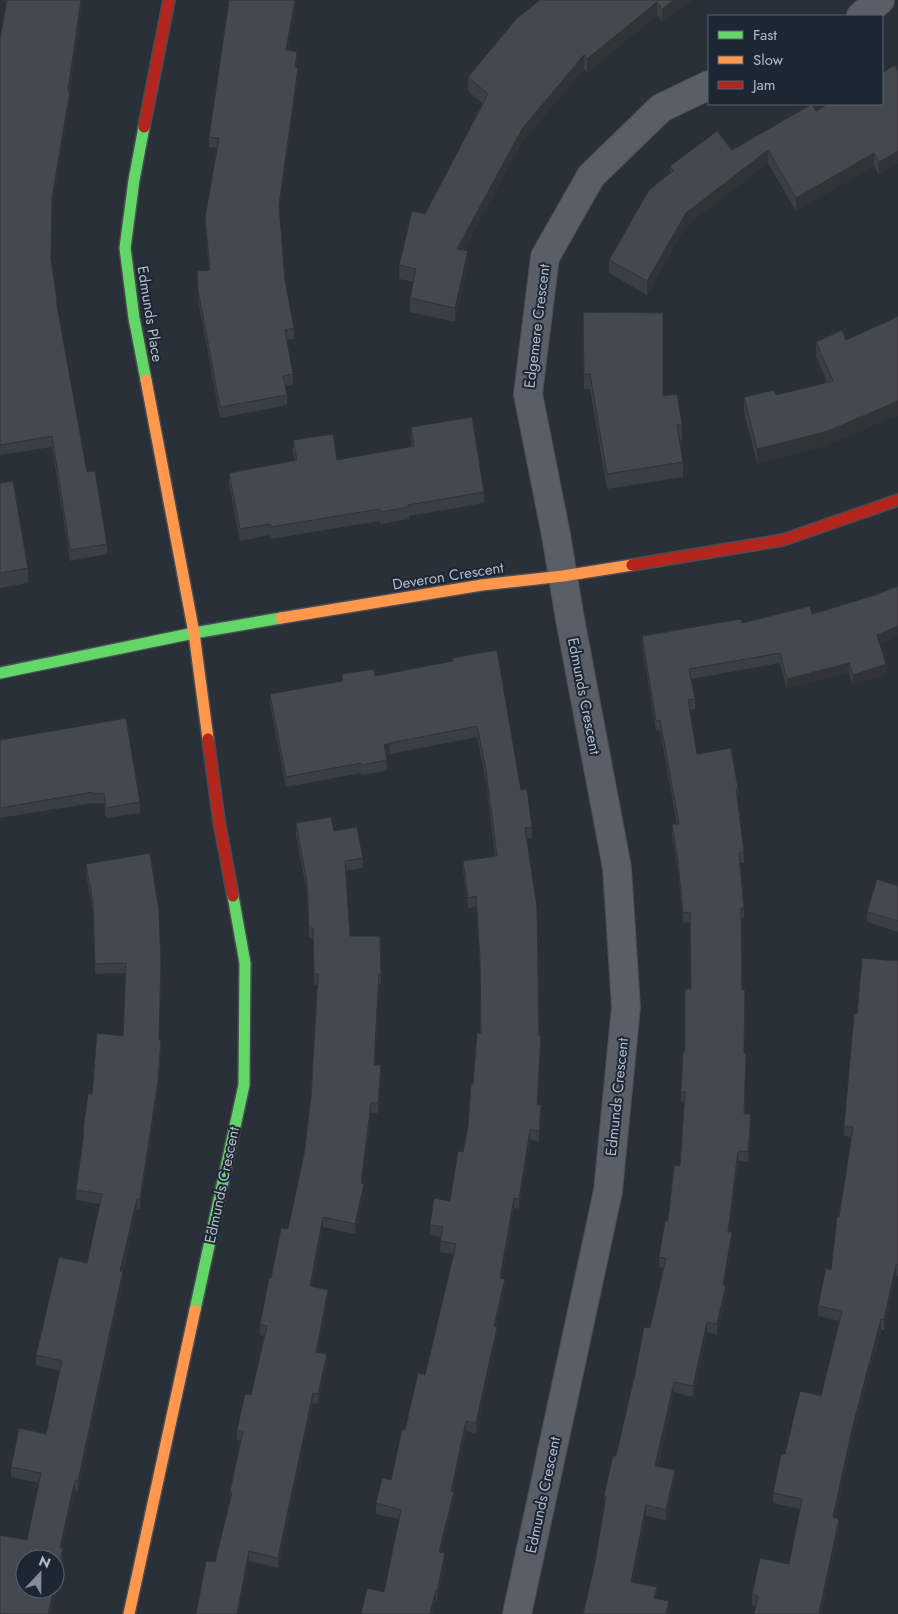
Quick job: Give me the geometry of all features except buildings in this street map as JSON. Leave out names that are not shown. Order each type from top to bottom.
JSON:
[{"type":"street","name":"Edmunds Place","points":[[170,0],[134,180],[125,248],[134,318],[185,594],[194,633]]},
{"type":"street","points":[[861,15],[880,0]]},
{"type":"street","name":"Edgemere Crescent","points":[[563,576],[528,394],[545,257],[591,176],[661,108],[708,85]]},
{"type":"street","name":"Deveron Crescent","points":[[0,673],[194,633],[482,585],[563,576],[783,540],[898,500]]},
{"type":"street","name":"Edmunds Crescent","points":[[517,1614],[608,1191],[626,1007],[617,868],[563,576]]},
{"type":"street","name":"Edmunds Crescent","points":[[129,1614],[244,1085],[245,963],[219,821],[194,633]]},
{"type":"traffic: fast","points":[[144,127],[134,180],[125,248],[134,318],[146,380]]},
{"type":"traffic: fast","points":[[0,673],[194,633],[281,618]]},
{"type":"traffic: fast","points":[[195,1310],[244,1085],[245,963],[233,896]]},
{"type":"traffic: slow","points":[[146,380],[194,633],[208,739]]},
{"type":"traffic: slow","points":[[281,618],[482,585],[563,576],[632,565]]},
{"type":"traffic: slow","points":[[129,1614],[195,1310]]},
{"type":"traffic: jam","points":[[144,127],[169,0]]},
{"type":"traffic: jam","points":[[632,565],[783,540],[898,500]]},
{"type":"traffic: jam","points":[[208,739],[219,821],[233,896]]}]
